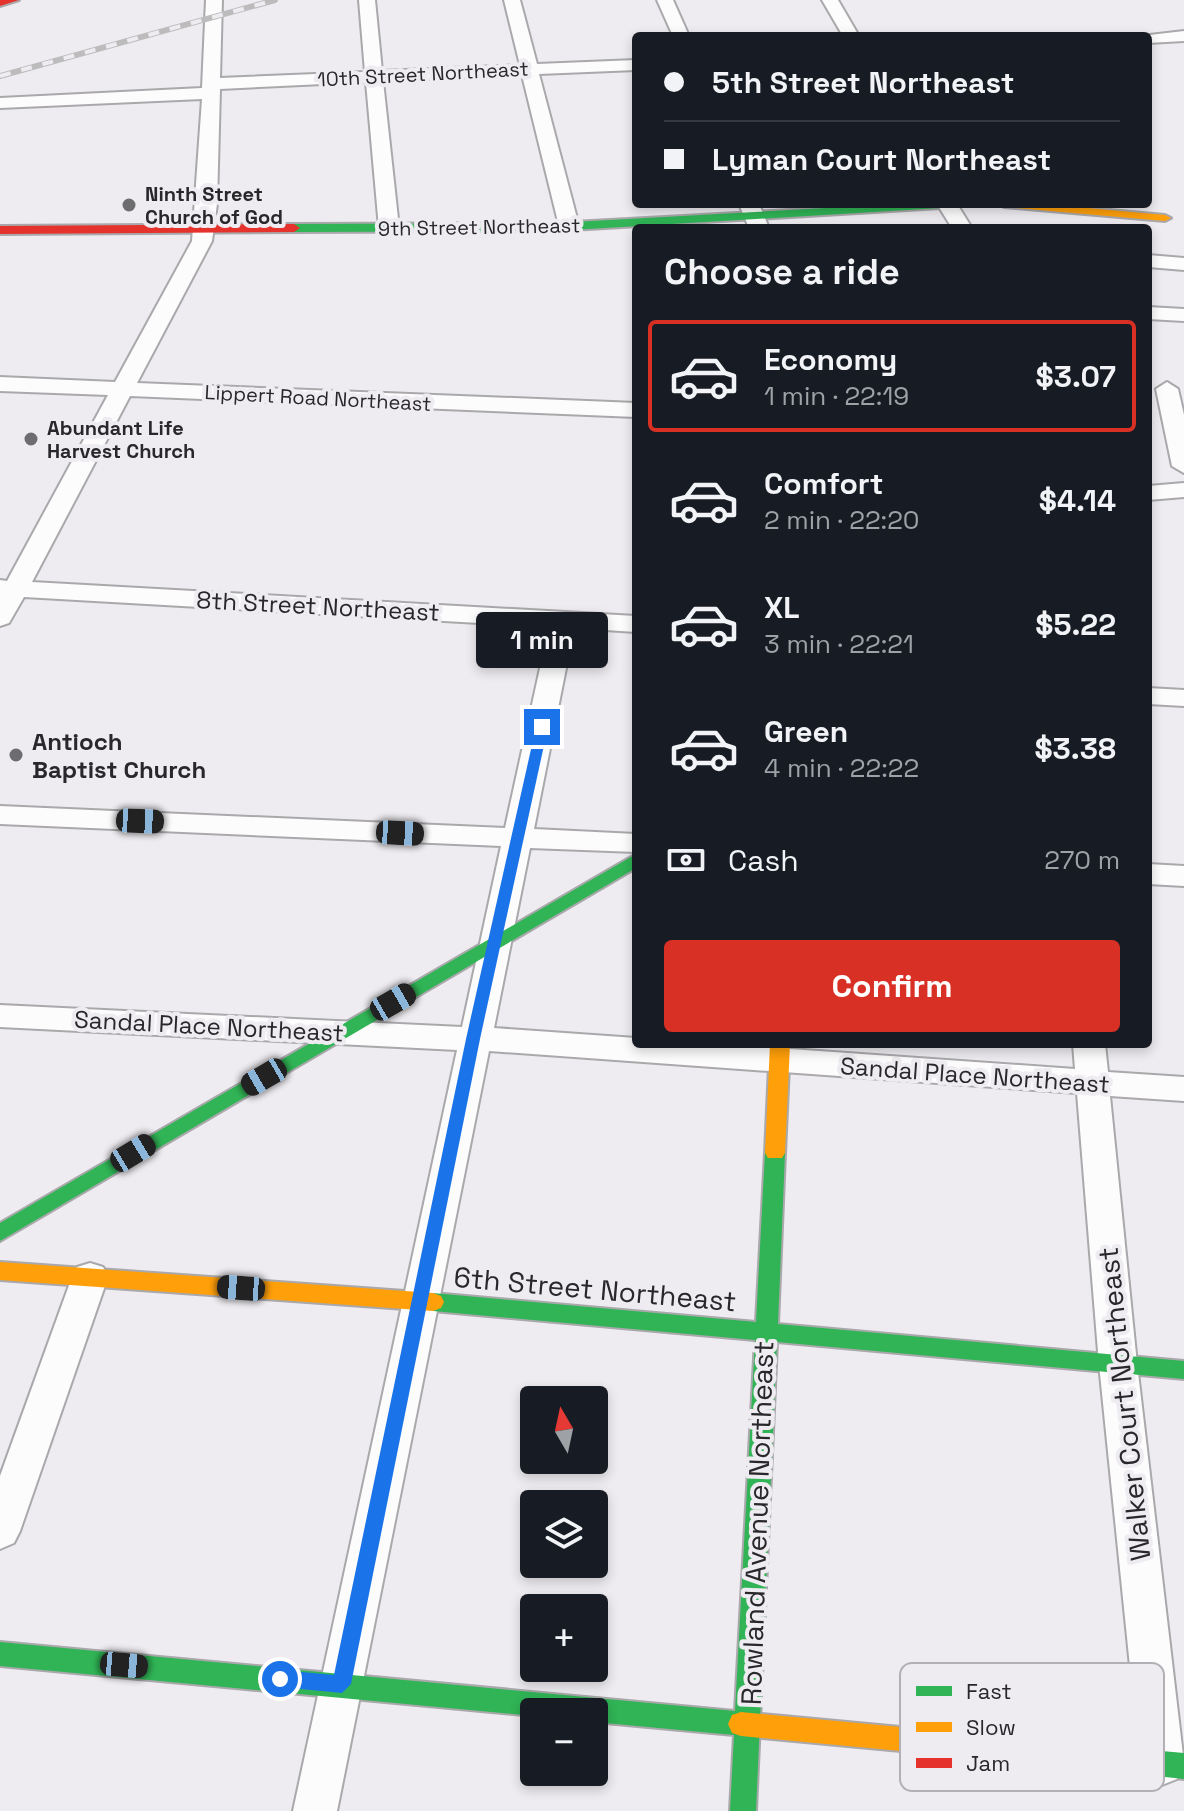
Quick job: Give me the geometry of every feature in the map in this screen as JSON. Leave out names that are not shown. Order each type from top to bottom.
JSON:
[{"type":"main road","points":[[0,3],[14,0]]},
{"type":"main road","name":"9th Street Northeast","points":[[0,230],[569,226],[883,208]]},
{"type":"main road","points":[[1051,208],[1170,218]]},
{"type":"main road","points":[[0,1233],[632,862]]},
{"type":"main road","name":"Rowland Avenue Northeast","points":[[743,1811],[780,1053]]},
{"type":"main road","name":"6th Street Northeast","points":[[0,1271],[421,1301],[1184,1370]]},
{"type":"main road","points":[[0,1654],[900,1739]]},
{"type":"street","points":[[0,618],[8,588],[202,241],[214,0]]},
{"type":"street","points":[[367,0],[389,228]]},
{"type":"street","points":[[512,0],[569,226]]},
{"type":"street","points":[[665,0],[679,32]]},
{"type":"street","points":[[830,0],[849,32]]},
{"type":"street","points":[[1152,38],[1184,36]]},
{"type":"street","name":"10th Street Northeast","points":[[0,103],[376,76],[632,65]]},
{"type":"street","points":[[1152,261],[1184,264]]},
{"type":"street","points":[[1152,313],[1184,315]]},
{"type":"street","name":"Lippert Road Northeast","points":[[0,384],[632,410]]},
{"type":"street","points":[[1166,389],[1184,466]]},
{"type":"street","points":[[1152,493],[1184,490]]},
{"type":"street","name":"8th Street Northeast","points":[[8,588],[632,624]]},
{"type":"street","points":[[315,1811],[473,1039],[519,838],[563,619]]},
{"type":"street","points":[[1152,696],[1184,698]]},
{"type":"street","points":[[0,815],[632,843]]},
{"type":"street","points":[[1152,874],[1184,876]]},
{"type":"street","name":"Sandal Place Northeast","points":[[0,1016],[632,1046]]},
{"type":"street","name":"Sandal Place Northeast","points":[[670,1048],[780,1053],[1184,1089]]},
{"type":"street","name":"Walker Court Northeast","points":[[1090,1048],[1118,1364],[1159,1663]]},
{"type":"street","points":[[0,1531],[90,1277]]},
{"type":"street","name":"Walker Court Northeast","points":[[1164,1699],[1173,1765]]},
{"type":"railway","points":[[0,76],[275,0]]},
{"type":"traffic: fast","points":[[294,228],[555,227],[887,208]]},
{"type":"traffic: fast","points":[[0,1233],[632,862]]},
{"type":"traffic: fast","points":[[743,1811],[775,1153]]},
{"type":"traffic: fast","points":[[433,1302],[1184,1370]]},
{"type":"traffic: fast","points":[[0,1654],[741,1724]]},
{"type":"traffic: fast","points":[[1164,1764],[1184,1766]]},
{"type":"traffic: slow","points":[[1050,208],[1165,218]]},
{"type":"traffic: slow","points":[[775,1153],[780,1048]]},
{"type":"traffic: slow","points":[[0,1271],[433,1302]]},
{"type":"traffic: slow","points":[[741,1724],[900,1739]]},
{"type":"traffic: jam","points":[[0,3],[14,0]]},
{"type":"traffic: jam","points":[[0,230],[294,228]]},
{"type":"place","name":"Ninth Street Church of God","points":[[129,205]]},
{"type":"place","name":"Abundant Life Harvest Church","points":[[31,439]]},
{"type":"place","name":"Antioch Baptist Church","points":[[16,755]]},
{"type":"route","points":[[280,1679],[342,1684],[473,1039],[501,924],[542,727]]}]
